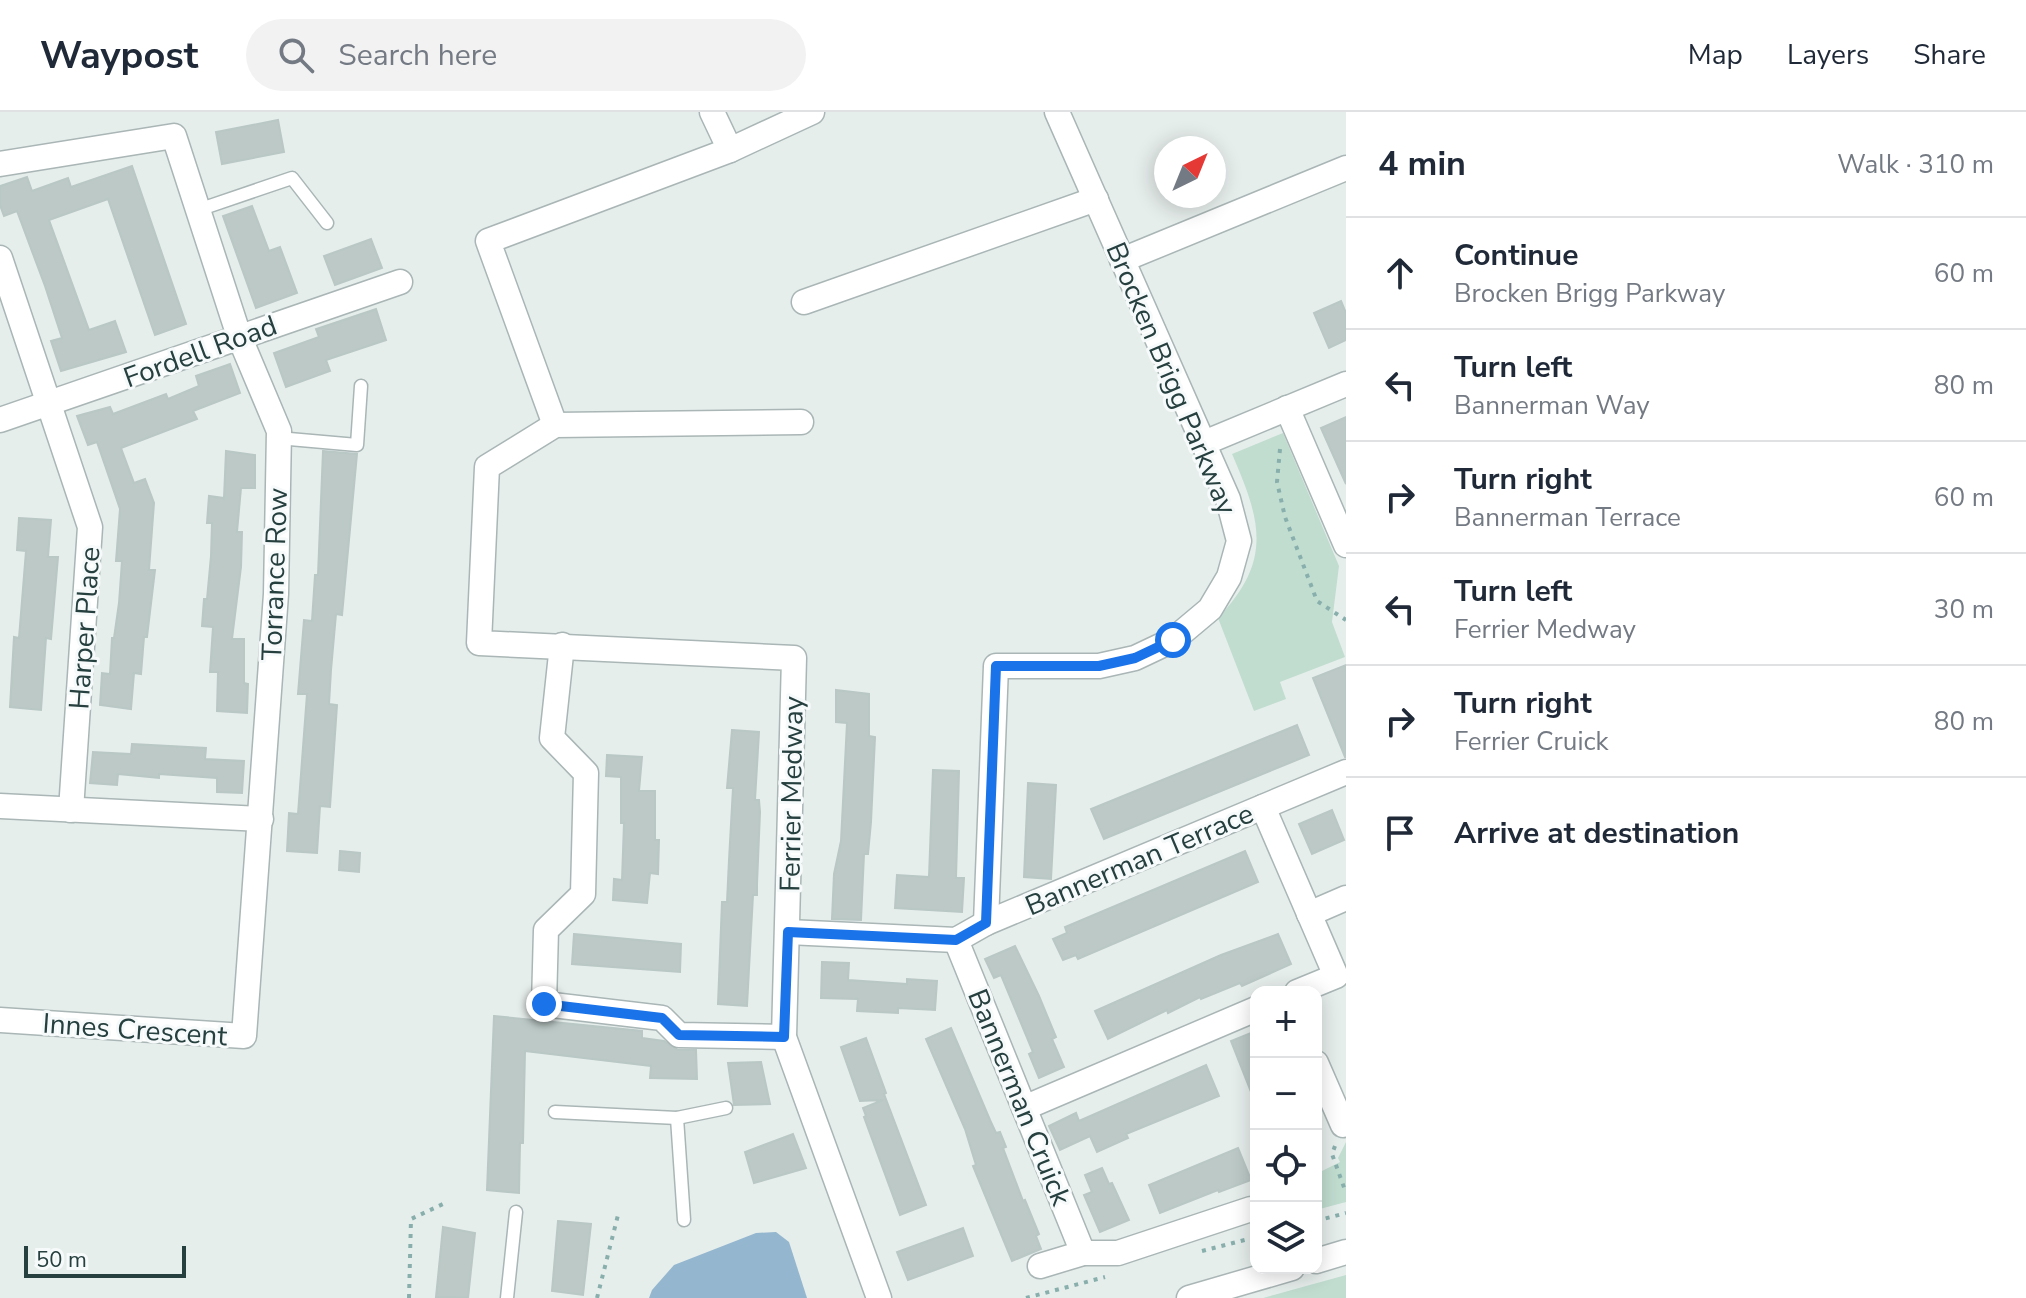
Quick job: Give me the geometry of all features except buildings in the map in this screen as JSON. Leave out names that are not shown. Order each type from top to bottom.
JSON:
[{"type":"street","points":[[712,112],[730,150]]},
{"type":"street","points":[[555,425],[488,241],[730,150],[812,112]]},
{"type":"street","name":"Brocken Brigg Parkway","points":[[986,923],[996,666],[1099,666],[1135,658],[1173,640],[1210,609],[1229,577],[1239,541],[1228,499],[1057,112]]},
{"type":"street","name":"Torrance Row","points":[[0,164],[174,136],[239,336],[279,431],[276,594],[261,819]]},
{"type":"street","points":[[1122,260],[1346,168]]},
{"type":"street","points":[[804,302],[1096,199]]},
{"type":"street","name":"Harper Place","points":[[0,258],[90,527],[71,810]]},
{"type":"street","name":"Fordell Road","points":[[0,420],[400,282]]},
{"type":"street","points":[[1204,443],[1346,384]]},
{"type":"street","points":[[1287,408],[1346,545]]},
{"type":"street","points":[[784,1037],[679,1035],[662,1018],[544,1004],[546,930],[583,894],[586,773],[552,738],[562,645],[479,643],[487,467],[555,425],[801,422]]},
{"type":"street","name":"Ferrier Medway","points":[[562,645],[794,658],[784,1037],[879,1298]]},
{"type":"street","name":"Bannerman Terrace","points":[[956,940],[986,923],[1346,772]]},
{"type":"street","points":[[0,806],[261,819]]},
{"type":"street","points":[[1263,807],[1336,976],[1312,986]]},
{"type":"street","name":"Innes Crescent","points":[[0,1020],[244,1036],[261,819]]},
{"type":"street","points":[[1309,914],[1346,898]]},
{"type":"street","points":[[788,932],[956,940]]},
{"type":"street","name":"Bannerman Cruick","points":[[956,940],[1083,1253]]},
{"type":"street","points":[[1024,1108],[1250,1012]]},
{"type":"street","points":[[1322,1076],[1344,1125]]},
{"type":"street","points":[[1040,1266],[1083,1253],[1118,1253],[1250,1209]]},
{"type":"street","points":[[1322,1259],[1346,1252]]},
{"type":"street","points":[[1189,1298],[1271,1274]]},
{"type":"lane","points":[[198,210],[292,178],[327,223]]},
{"type":"lane","points":[[278,438],[357,445],[361,386]]},
{"type":"lane","points":[[555,1112],[677,1118],[726,1108]]},
{"type":"lane","points":[[677,1118],[684,1220]]},
{"type":"lane","points":[[507,1298],[516,1212]]},
{"type":"path","points":[[1281,445],[1277,482],[1285,517],[1317,601],[1346,620]]},
{"type":"path","points":[[1344,1125],[1332,1154],[1346,1193]]},
{"type":"path","points":[[409,1298],[411,1219],[443,1204]]},
{"type":"path","points":[[1322,1219],[1346,1213]]},
{"type":"path","points":[[597,1298],[618,1215]]},
{"type":"green space","points":[[1283,433],[1339,566],[1332,622],[1345,657],[1280,682],[1286,699],[1254,711],[1218,618],[1236,597],[1247,577],[1254,558],[1256,539],[1250,500],[1232,454]]},
{"type":"green space","points":[[1346,1142],[1346,1202],[1322,1208],[1322,1171],[1340,1162],[1338,1158]]},
{"type":"green space","points":[[1346,1275],[1346,1298],[1263,1298]]},
{"type":"water","points":[[776,1232],[789,1242],[807,1298],[649,1298],[652,1290],[674,1265],[756,1233]]},
{"type":"route","points":[[544,1004],[662,1018],[679,1035],[784,1037],[788,932],[956,940],[986,923],[996,666],[1099,666],[1135,658],[1173,640]]}]
